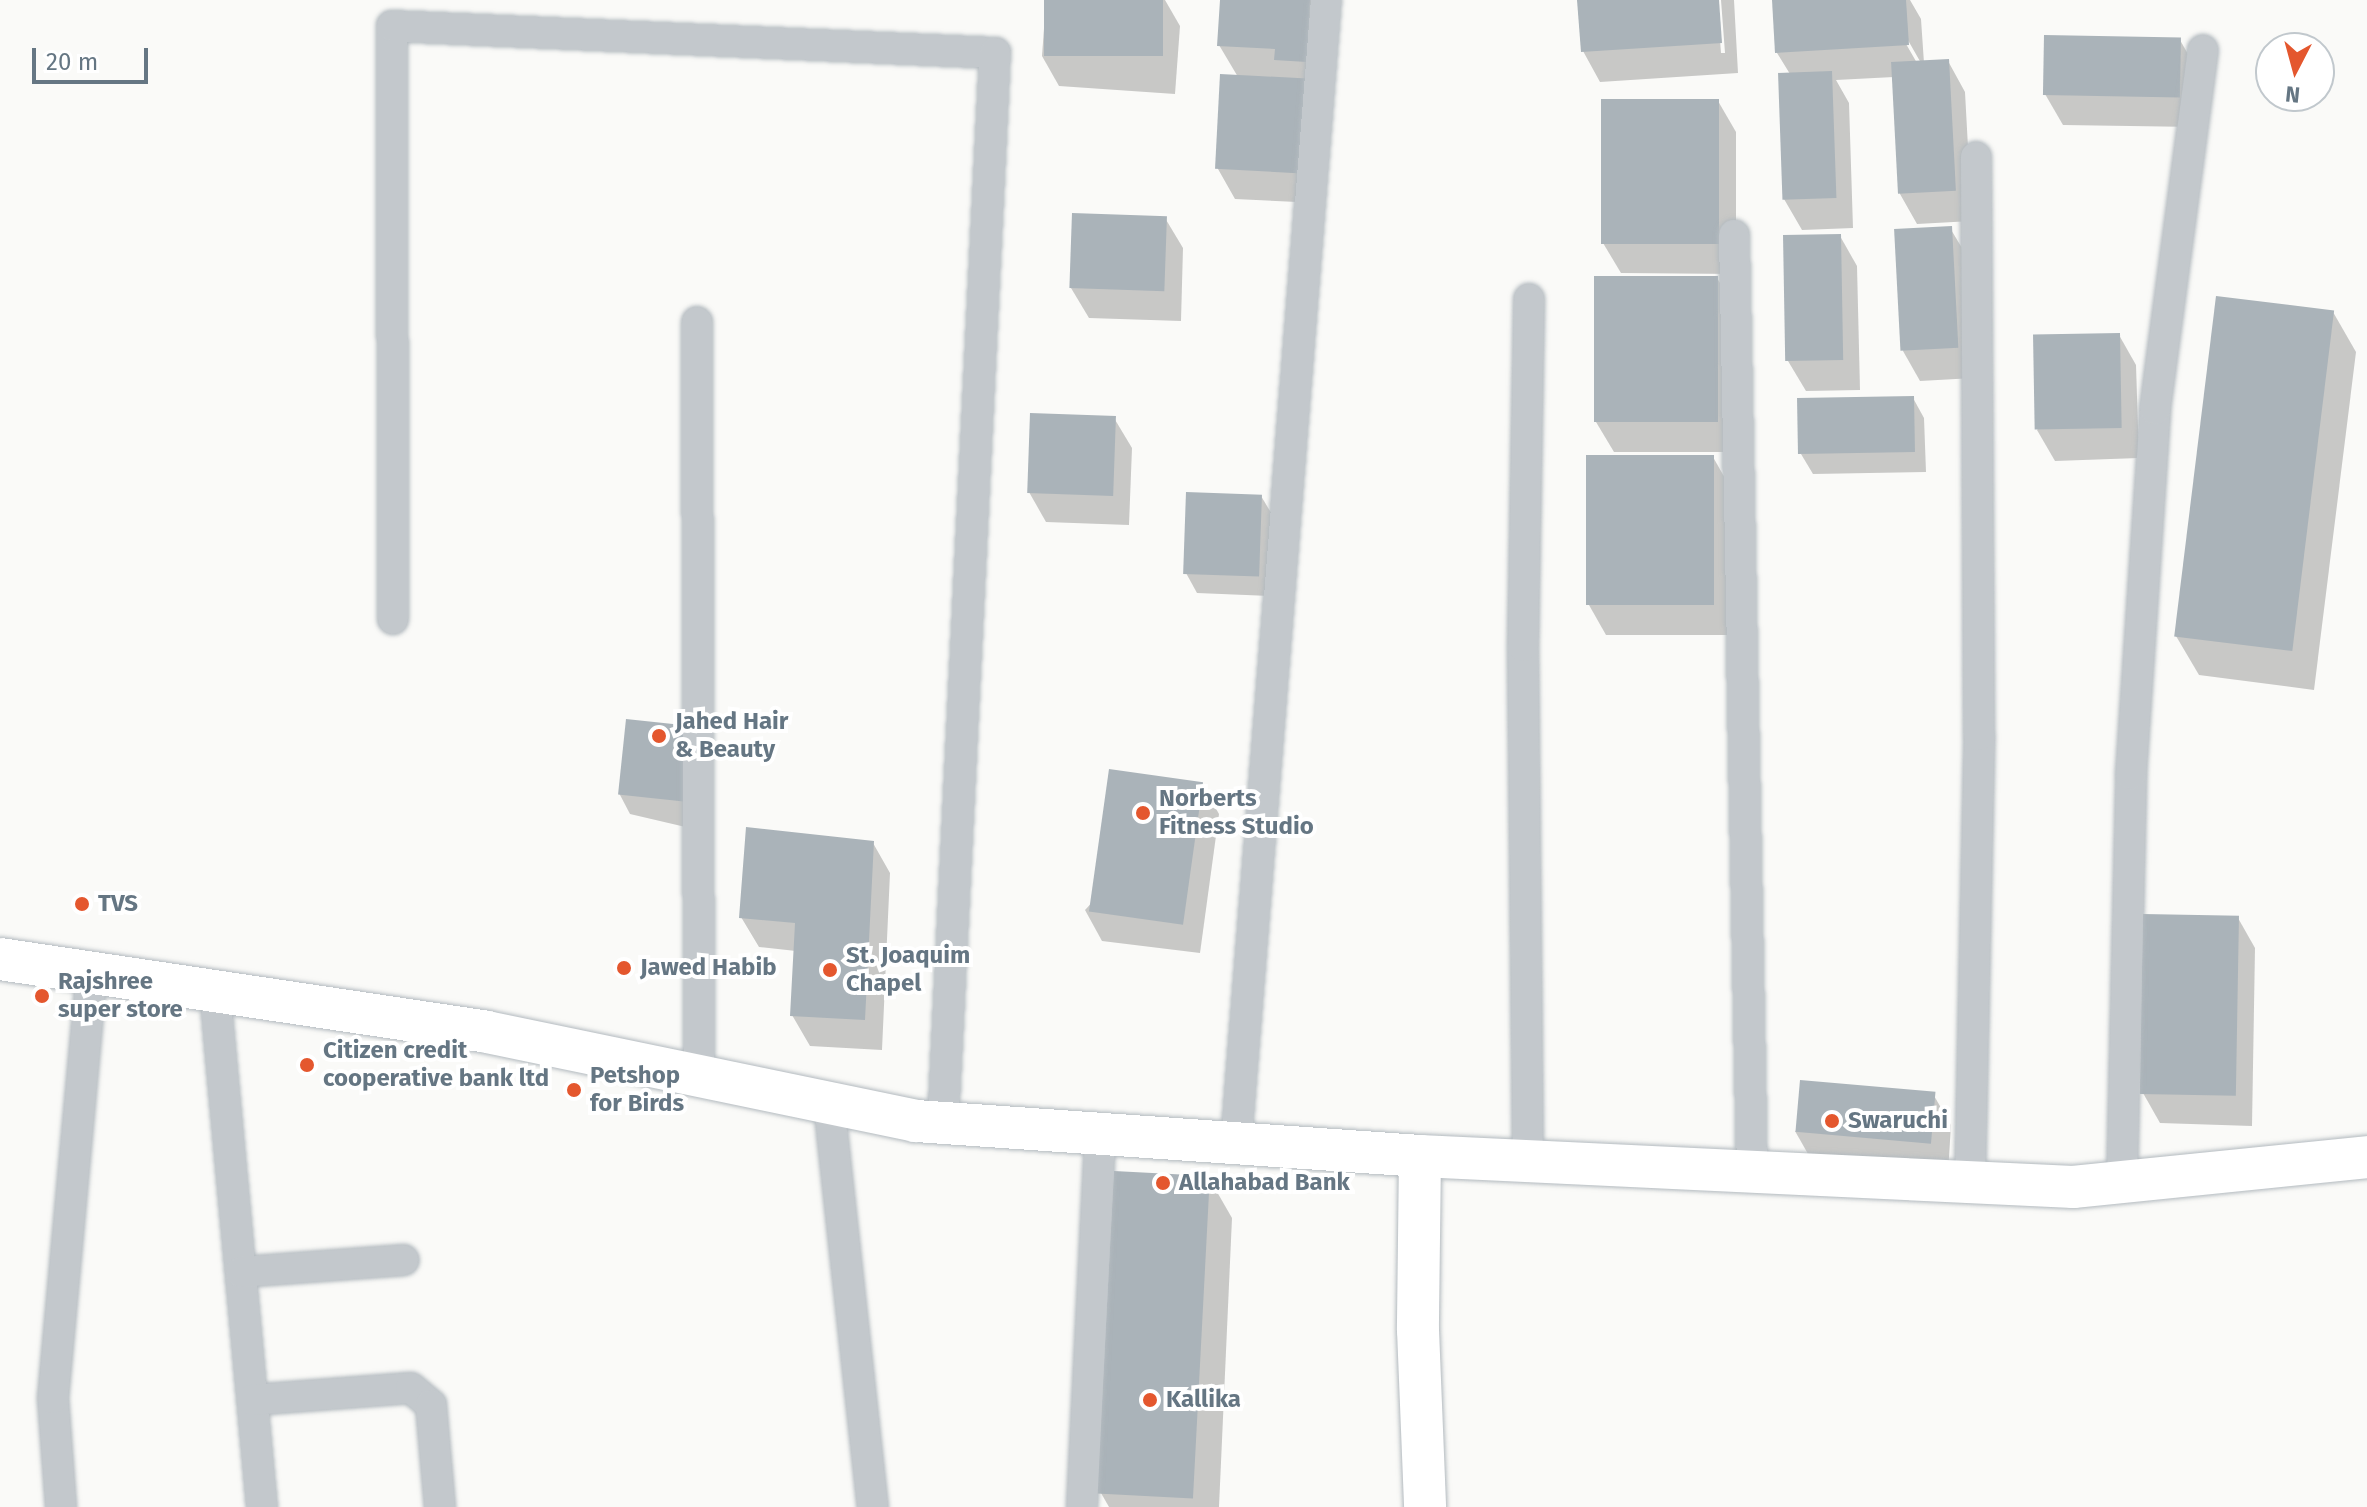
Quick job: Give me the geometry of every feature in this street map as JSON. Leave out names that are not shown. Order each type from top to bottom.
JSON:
[{"type":"main road","points":[[0,959],[487,1032],[829,1104],[943,1123],[1420,1156],[2073,1187],[2367,1157]]},
{"type":"main road","points":[[1420,1156],[1418,1330],[1425,1507]]},
{"type":"street","points":[[1236,1143],[1326,0]]},
{"type":"street","points":[[393,619],[390,13],[995,53],[943,1123]]},
{"type":"street","points":[[2122,1181],[2131,774],[2155,409],[2203,50]]},
{"type":"street","points":[[1970,1182],[1979,735],[1976,157]]},
{"type":"street","points":[[1734,235],[1752,1172]]},
{"type":"street","points":[[1528,1161],[1523,646],[1529,299]]},
{"type":"street","points":[[697,322],[699,1077]]},
{"type":"street","points":[[61,1507],[53,1398],[92,973]]},
{"type":"street","points":[[215,992],[262,1507]]},
{"type":"street","points":[[829,1104],[873,1507]]},
{"type":"street","points":[[1082,1507],[1100,1134]]},
{"type":"street","points":[[241,1272],[404,1260]]},
{"type":"street","points":[[252,1400],[411,1388],[431,1405],[440,1507]]},
{"type":"building","points":[[1044,0],[1163,0],[1163,56],[1044,56]]},
{"type":"building","points":[[1220,0],[1310,0],[1307,62],[1274,60],[1275,49],[1217,46]]},
{"type":"building","points":[[1577,0],[1719,0],[1722,43],[1581,52]]},
{"type":"building","points":[[1772,0],[1906,0],[1909,45],[1775,53]]},
{"type":"building","points":[[2044,35],[2181,37],[2180,97],[2043,95]]},
{"type":"building","points":[[1949,59],[1956,191],[1898,194],[1891,62]]},
{"type":"building","points":[[1832,71],[1836,198],[1782,200],[1778,73]]},
{"type":"building","points":[[1220,74],[1307,79],[1302,173],[1215,169]]},
{"type":"building","points":[[1601,99],[1719,99],[1719,244],[1601,244]]},
{"type":"building","points":[[1072,213],[1167,216],[1164,291],[1069,288]]},
{"type":"building","points":[[1952,226],[1958,348],[1900,351],[1894,229]]},
{"type":"building","points":[[1841,234],[1843,360],[1785,361],[1783,235]]},
{"type":"building","points":[[1594,276],[1718,276],[1718,422],[1594,422]]},
{"type":"building","points":[[2216,296],[2334,311],[2292,651],[2174,636]]},
{"type":"building","points":[[2120,333],[2122,428],[2035,430],[2033,335]]},
{"type":"building","points":[[1914,396],[1915,452],[1798,454],[1797,398]]},
{"type":"building","points":[[1030,413],[1116,416],[1113,496],[1027,493]]},
{"type":"building","points":[[1586,455],[1714,455],[1714,605],[1586,605]]},
{"type":"building","points":[[1186,492],[1262,495],[1259,577],[1183,574]]},
{"type":"building","points":[[626,719],[692,726],[684,801],[618,795]]},
{"type":"building","points":[[1109,769],[1203,782],[1183,925],[1089,912]]},
{"type":"building","name":"St. Joaquim Chapel","points":[[746,827],[874,841],[865,1020],[790,1016],[795,923],[739,918]]},
{"type":"building","points":[[2143,914],[2239,916],[2236,1096],[2140,1094]]},
{"type":"building","points":[[1800,1080],[1935,1092],[1931,1144],[1795,1132]]},
{"type":"building","points":[[1114,1171],[1210,1176],[1193,1499],[1097,1494]]},
{"type":"place","name":"Jahed Hair & Beauty","points":[[659,736]]},
{"type":"place","name":"Norberts Fitness Studio","points":[[1143,813]]},
{"type":"place","name":"TVS","points":[[82,904]]},
{"type":"place","name":"Jawed Habib","points":[[624,968]]},
{"type":"place","name":"St. Joaquim Chapel","points":[[830,970]]},
{"type":"place","name":"Rajshree super store","points":[[42,996]]},
{"type":"place","name":"Citizen credit cooperative bank ltd","points":[[307,1065]]},
{"type":"place","name":"Petshop for Birds","points":[[574,1090]]},
{"type":"place","name":"Swaruchi","points":[[1832,1121]]},
{"type":"place","name":"Allahabad Bank","points":[[1163,1183]]},
{"type":"place","name":"Kallika","points":[[1150,1400]]}]
